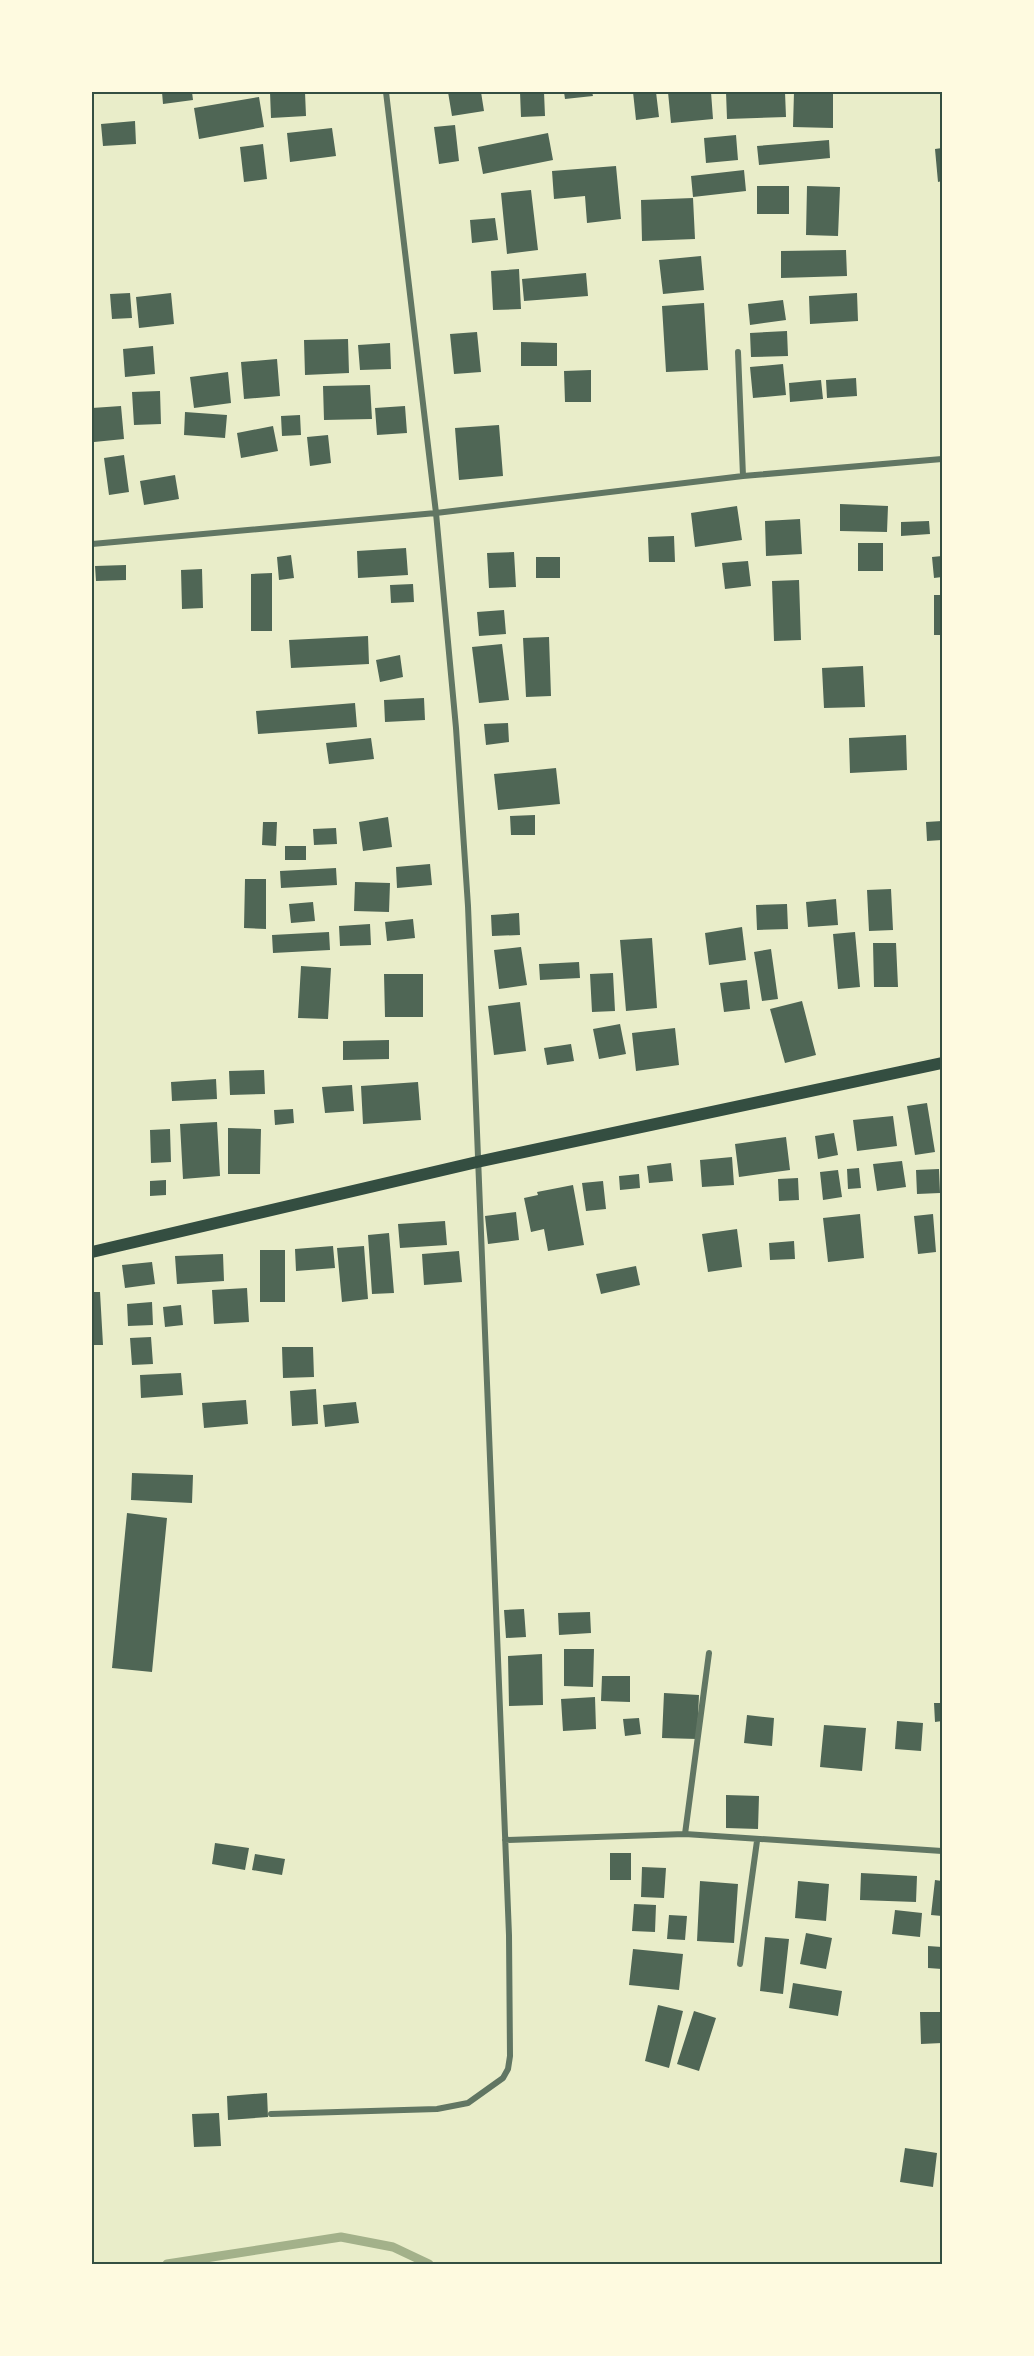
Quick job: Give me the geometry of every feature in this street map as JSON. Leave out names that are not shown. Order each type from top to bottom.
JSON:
[{"type":"main road","points":[[92,1252],[477,1162],[942,1063]]},
{"type":"street","points":[[271,2114],[437,2109],[468,2103],[503,2078],[508,2069],[510,2056],[505,1840],[468,906],[456,728],[436,513],[386,92]]},
{"type":"street","points":[[738,352],[743,476]]},
{"type":"street","points":[[92,544],[436,513],[743,476],[942,459]]},
{"type":"street","points":[[685,1834],[709,1653]]},
{"type":"street","points":[[505,1840],[685,1834],[757,1841],[942,1851]]},
{"type":"street","points":[[740,1964],[757,1841]]},
{"type":"building","points":[[162,92],[192,92],[193,100],[163,104]]},
{"type":"building","points":[[270,92],[305,92],[306,116],[271,118]]},
{"type":"building","points":[[448,92],[481,92],[484,111],[452,116]]},
{"type":"building","points":[[520,92],[544,92],[545,116],[521,117]]},
{"type":"building","points":[[564,92],[592,92],[593,96],[565,99]]},
{"type":"building","points":[[633,92],[656,92],[659,117],[636,120]]},
{"type":"building","points":[[668,92],[711,92],[713,119],[671,123]]},
{"type":"building","points":[[726,92],[785,92],[786,117],[727,119]]},
{"type":"building","points":[[794,92],[833,92],[833,128],[793,127]]},
{"type":"building","points":[[259,97],[264,127],[199,139],[194,108]]},
{"type":"building","points":[[135,121],[136,144],[103,146],[101,124]]},
{"type":"building","points":[[455,125],[459,161],[439,164],[434,127]]},
{"type":"building","points":[[332,128],[336,156],[290,162],[287,133]]},
{"type":"building","points":[[548,133],[553,160],[483,174],[478,147]]},
{"type":"building","points":[[736,135],[738,160],[706,163],[704,138]]},
{"type":"building","points":[[829,140],[830,158],[759,165],[757,146]]},
{"type":"building","points":[[263,144],[267,179],[244,182],[240,147]]},
{"type":"building","points":[[942,148],[942,181],[938,182],[935,149]]},
{"type":"building","points":[[616,166],[621,219],[587,223],[585,196],[554,199],[552,171]]},
{"type":"building","points":[[744,170],[746,191],[693,197],[691,176]]},
{"type":"building","points":[[757,186],[789,186],[789,214],[757,214]]},
{"type":"building","points":[[807,186],[840,187],[838,236],[806,235]]},
{"type":"building","points":[[531,190],[538,250],[507,254],[501,193]]},
{"type":"building","points":[[693,198],[695,239],[642,241],[641,200]]},
{"type":"building","points":[[495,218],[498,240],[472,243],[470,220]]},
{"type":"building","points":[[846,250],[847,276],[781,278],[781,251]]},
{"type":"building","points":[[701,256],[704,290],[663,294],[659,260]]},
{"type":"building","points":[[519,269],[521,309],[493,310],[491,271]]},
{"type":"building","points":[[586,273],[588,296],[524,301],[522,279]]},
{"type":"building","points":[[130,293],[132,318],[112,319],[110,294]]},
{"type":"building","points":[[171,293],[174,324],[139,328],[136,297]]},
{"type":"building","points":[[857,293],[858,321],[810,324],[809,296]]},
{"type":"building","points":[[783,300],[786,320],[750,325],[748,304]]},
{"type":"building","points":[[704,303],[708,370],[666,372],[662,306]]},
{"type":"building","points":[[787,331],[788,356],[751,357],[750,333]]},
{"type":"building","points":[[477,332],[481,372],[454,374],[450,334]]},
{"type":"building","points":[[348,339],[349,373],[305,375],[304,340]]},
{"type":"building","points":[[521,342],[557,343],[557,366],[521,366]]},
{"type":"building","points":[[390,343],[391,369],[360,370],[358,345]]},
{"type":"building","points":[[153,346],[155,374],[125,377],[123,349]]},
{"type":"building","points":[[277,359],[280,396],[244,399],[241,362]]},
{"type":"building","points":[[783,364],[786,395],[753,398],[750,367]]},
{"type":"building","points":[[591,370],[591,402],[565,402],[564,371]]},
{"type":"building","points":[[228,372],[231,403],[194,408],[190,377]]},
{"type":"building","points":[[856,378],[857,396],[827,398],[826,380]]},
{"type":"building","points":[[821,380],[823,399],[790,402],[789,383]]},
{"type":"building","points":[[370,385],[372,419],[324,420],[323,386]]},
{"type":"building","points":[[160,391],[161,424],[134,425],[132,392]]},
{"type":"building","points":[[121,406],[124,439],[94,442],[92,408]]},
{"type":"building","points":[[405,406],[407,433],[377,435],[375,408]]},
{"type":"building","points":[[185,412],[227,415],[225,438],[184,435]]},
{"type":"building","points":[[300,415],[301,435],[282,436],[281,416]]},
{"type":"building","points":[[499,425],[503,476],[459,480],[455,428]]},
{"type":"building","points":[[273,426],[278,451],[241,458],[237,433]]},
{"type":"building","points":[[328,435],[331,463],[310,466],[307,437]]},
{"type":"building","points":[[124,455],[129,492],[109,495],[104,458]]},
{"type":"building","points":[[175,475],[179,499],[144,505],[140,481]]},
{"type":"building","points":[[840,504],[888,506],[887,532],[840,531]]},
{"type":"building","points":[[737,506],[742,540],[695,547],[691,513]]},
{"type":"building","points":[[800,519],[802,554],[766,556],[765,521]]},
{"type":"building","points":[[929,521],[930,534],[901,536],[901,522]]},
{"type":"building","points":[[674,536],[675,562],[649,562],[648,537]]},
{"type":"building","points":[[858,543],[883,543],[883,571],[858,571]]},
{"type":"building","points":[[406,548],[408,575],[358,578],[357,551]]},
{"type":"building","points":[[514,552],[516,587],[489,588],[487,553]]},
{"type":"building","points":[[291,555],[294,578],[279,580],[277,557]]},
{"type":"building","points":[[942,556],[942,577],[934,578],[932,557]]},
{"type":"building","points":[[536,557],[560,557],[560,578],[536,578]]},
{"type":"building","points":[[748,561],[751,586],[725,589],[722,563]]},
{"type":"building","points":[[126,565],[126,580],[96,581],[95,566]]},
{"type":"building","points":[[202,569],[203,608],[182,609],[181,570]]},
{"type":"building","points":[[272,573],[272,631],[251,631],[251,574]]},
{"type":"building","points":[[799,580],[801,640],[774,641],[772,581]]},
{"type":"building","points":[[413,584],[414,602],[391,603],[390,585]]},
{"type":"building","points":[[934,595],[942,595],[942,635],[934,635]]},
{"type":"building","points":[[504,610],[506,634],[479,636],[477,612]]},
{"type":"building","points":[[368,636],[369,664],[291,668],[289,640]]},
{"type":"building","points":[[549,637],[551,696],[526,697],[523,638]]},
{"type":"building","points":[[502,644],[509,700],[479,703],[472,647]]},
{"type":"building","points":[[400,655],[403,677],[380,682],[376,660]]},
{"type":"building","points":[[863,666],[865,707],[824,708],[822,668]]},
{"type":"building","points":[[424,698],[425,720],[385,722],[384,700]]},
{"type":"building","points":[[355,703],[357,727],[258,734],[256,711]]},
{"type":"building","points":[[508,723],[509,742],[486,745],[484,724]]},
{"type":"building","points":[[906,735],[907,770],[850,773],[849,738]]},
{"type":"building","points":[[371,738],[374,759],[329,764],[326,743]]},
{"type":"building","points":[[556,768],[560,804],[498,810],[494,774]]},
{"type":"building","points":[[535,815],[535,835],[511,835],[510,816]]},
{"type":"building","points":[[388,817],[392,847],[363,851],[359,822]]},
{"type":"building","points":[[942,821],[942,840],[927,841],[926,822]]},
{"type":"building","points":[[263,822],[277,822],[276,846],[262,845]]},
{"type":"building","points":[[336,828],[337,844],[314,845],[313,829]]},
{"type":"building","points":[[285,846],[306,846],[306,860],[285,860]]},
{"type":"building","points":[[430,864],[432,885],[397,888],[396,867]]},
{"type":"building","points":[[336,868],[337,885],[281,888],[280,871]]},
{"type":"building","points":[[245,879],[266,879],[266,929],[244,928]]},
{"type":"building","points":[[355,882],[390,883],[389,912],[354,911]]},
{"type":"building","points":[[891,889],[893,930],[869,931],[867,890]]},
{"type":"building","points":[[836,899],[838,925],[808,927],[806,902]]},
{"type":"building","points":[[313,902],[315,921],[291,923],[289,904]]},
{"type":"building","points":[[787,904],[788,929],[757,930],[756,905]]},
{"type":"building","points":[[519,913],[520,935],[492,936],[491,915]]},
{"type":"building","points":[[413,919],[415,938],[387,941],[385,922]]},
{"type":"building","points":[[370,924],[371,945],[340,946],[339,926]]},
{"type":"building","points":[[742,927],[746,960],[709,965],[705,933]]},
{"type":"building","points":[[329,932],[330,950],[273,953],[272,935]]},
{"type":"building","points":[[855,932],[860,987],[838,989],[833,934]]},
{"type":"building","points":[[652,938],[657,1008],[626,1011],[620,940]]},
{"type":"building","points":[[873,943],[896,943],[898,987],[874,987]]},
{"type":"building","points":[[521,947],[527,985],[499,989],[494,950]]},
{"type":"building","points":[[771,949],[778,999],[762,1001],[754,952]]},
{"type":"building","points":[[579,962],[580,978],[540,980],[539,964]]},
{"type":"building","points":[[301,966],[331,968],[328,1019],[298,1018]]},
{"type":"building","points":[[613,973],[615,1011],[592,1012],[590,974]]},
{"type":"building","points":[[384,974],[423,974],[423,1017],[385,1017]]},
{"type":"building","points":[[747,980],[750,1009],[724,1012],[720,983]]},
{"type":"building","points":[[802,1001],[816,1055],[785,1063],[770,1009]]},
{"type":"building","points":[[520,1002],[526,1051],[494,1055],[488,1006]]},
{"type":"building","points":[[620,1024],[626,1054],[599,1059],[593,1029]]},
{"type":"building","points":[[675,1028],[679,1065],[636,1071],[632,1033]]},
{"type":"building","points":[[389,1040],[389,1059],[343,1060],[343,1041]]},
{"type":"building","points":[[571,1044],[574,1061],[547,1065],[544,1048]]},
{"type":"building","points":[[264,1070],[265,1094],[230,1095],[229,1071]]},
{"type":"building","points":[[216,1079],[217,1099],[172,1101],[171,1082]]},
{"type":"building","points":[[418,1082],[421,1120],[363,1124],[361,1086]]},
{"type":"building","points":[[352,1085],[354,1111],[325,1113],[322,1087]]},
{"type":"building","points":[[927,1103],[935,1152],[915,1155],[907,1106]]},
{"type":"building","points":[[293,1109],[294,1123],[275,1125],[274,1110]]},
{"type":"building","points":[[893,1116],[897,1146],[857,1151],[853,1120]]},
{"type":"building","points":[[217,1122],[220,1176],[183,1179],[180,1124]]},
{"type":"building","points":[[228,1128],[261,1129],[260,1174],[228,1174]]},
{"type":"building","points":[[170,1129],[171,1162],[151,1163],[150,1130]]},
{"type":"building","points":[[834,1133],[838,1155],[818,1159],[815,1136]]},
{"type":"building","points":[[786,1137],[790,1170],[739,1177],[735,1144]]},
{"type":"building","points":[[732,1157],[734,1185],[702,1187],[700,1160]]},
{"type":"building","points":[[902,1161],[906,1187],[877,1191],[873,1164]]},
{"type":"building","points":[[671,1163],[673,1181],[649,1183],[647,1166]]},
{"type":"building","points":[[859,1168],[861,1188],[848,1189],[847,1169]]},
{"type":"building","points":[[939,1169],[940,1193],[917,1194],[916,1170]]},
{"type":"building","points":[[838,1170],[842,1197],[823,1200],[820,1172]]},
{"type":"building","points":[[639,1174],[640,1188],[620,1190],[619,1176]]},
{"type":"building","points":[[798,1178],[799,1200],[779,1201],[778,1179]]},
{"type":"building","points":[[166,1180],[166,1195],[150,1196],[150,1181]]},
{"type":"building","points":[[603,1181],[606,1209],[586,1211],[582,1183]]},
{"type":"building","points":[[573,1185],[584,1245],[548,1251],[544,1229],[531,1232],[524,1198],[538,1195],[537,1192]]},
{"type":"building","points":[[516,1212],[519,1240],[488,1244],[485,1216]]},
{"type":"building","points":[[860,1214],[864,1258],[828,1262],[823,1218]]},
{"type":"building","points":[[933,1214],[936,1252],[918,1254],[914,1216]]},
{"type":"building","points":[[445,1221],[447,1245],[400,1248],[398,1224]]},
{"type":"building","points":[[737,1229],[742,1267],[708,1272],[702,1234]]},
{"type":"building","points":[[389,1233],[394,1293],[372,1294],[368,1235]]},
{"type":"building","points":[[794,1241],[795,1259],[770,1260],[769,1243]]},
{"type":"building","points":[[333,1246],[335,1268],[296,1271],[295,1249]]},
{"type":"building","points":[[364,1246],[368,1299],[342,1302],[337,1248]]},
{"type":"building","points":[[260,1250],[285,1250],[285,1302],[260,1302]]},
{"type":"building","points":[[459,1251],[462,1282],[424,1285],[422,1254]]},
{"type":"building","points":[[223,1254],[224,1281],[177,1284],[175,1256]]},
{"type":"building","points":[[152,1262],[155,1284],[125,1288],[122,1265]]},
{"type":"building","points":[[636,1266],[640,1285],[601,1294],[596,1274]]},
{"type":"building","points":[[247,1288],[249,1322],[214,1324],[212,1290]]},
{"type":"building","points":[[92,1292],[100,1292],[103,1345],[92,1345]]},
{"type":"building","points":[[152,1302],[153,1325],[128,1326],[127,1304]]},
{"type":"building","points":[[181,1305],[183,1325],[165,1327],[163,1307]]},
{"type":"building","points":[[151,1337],[153,1364],[132,1365],[130,1338]]},
{"type":"building","points":[[282,1347],[313,1347],[314,1377],[283,1378]]},
{"type":"building","points":[[181,1373],[183,1395],[141,1398],[140,1375]]},
{"type":"building","points":[[316,1389],[318,1424],[292,1426],[290,1391]]},
{"type":"building","points":[[246,1400],[248,1424],[204,1428],[202,1403]]},
{"type":"building","points":[[356,1402],[359,1423],[325,1427],[323,1405]]},
{"type":"building","points":[[132,1473],[193,1475],[192,1503],[131,1500]]},
{"type":"building","points":[[127,1513],[167,1518],[152,1672],[112,1668]]},
{"type":"building","points":[[524,1609],[526,1637],[506,1638],[504,1610]]},
{"type":"building","points":[[590,1612],[591,1633],[559,1635],[558,1613]]},
{"type":"building","points":[[564,1649],[594,1649],[593,1687],[564,1686]]},
{"type":"building","points":[[542,1654],[543,1705],[509,1706],[508,1656]]},
{"type":"building","points":[[602,1676],[630,1676],[630,1702],[601,1701]]},
{"type":"building","points":[[664,1693],[699,1695],[697,1739],[662,1738]]},
{"type":"building","points":[[595,1697],[596,1729],[563,1731],[561,1699]]},
{"type":"building","points":[[934,1703],[942,1703],[942,1721],[935,1722]]},
{"type":"building","points":[[747,1715],[774,1718],[772,1746],[744,1743]]},
{"type":"building","points":[[639,1718],[641,1734],[625,1736],[623,1719]]},
{"type":"building","points":[[897,1721],[923,1723],[921,1751],[895,1749]]},
{"type":"building","points":[[824,1725],[866,1728],[862,1771],[820,1767]]},
{"type":"building","points":[[726,1795],[759,1796],[758,1829],[726,1828]]},
{"type":"building","points":[[215,1843],[249,1848],[245,1870],[212,1864]]},
{"type":"building","points":[[610,1853],[631,1853],[631,1880],[610,1880]]},
{"type":"building","points":[[255,1854],[285,1859],[282,1875],[252,1870]]},
{"type":"building","points":[[642,1867],[666,1868],[664,1898],[641,1897]]},
{"type":"building","points":[[861,1873],[917,1876],[916,1902],[860,1900]]},
{"type":"building","points":[[935,1880],[942,1881],[942,1916],[931,1915]]},
{"type":"building","points":[[700,1881],[738,1884],[734,1943],[697,1941]]},
{"type":"building","points":[[798,1881],[829,1884],[826,1921],[795,1918]]},
{"type":"building","points":[[634,1904],[656,1905],[655,1932],[632,1931]]},
{"type":"building","points":[[895,1910],[922,1913],[920,1937],[892,1934]]},
{"type":"building","points":[[669,1915],[687,1916],[685,1940],[667,1939]]},
{"type":"building","points":[[806,1933],[832,1938],[826,1969],[800,1964]]},
{"type":"building","points":[[765,1937],[789,1939],[783,1994],[760,1991]]},
{"type":"building","points":[[928,1946],[942,1947],[942,1969],[928,1968]]},
{"type":"building","points":[[633,1949],[683,1954],[679,1990],[629,1985]]},
{"type":"building","points":[[793,1983],[842,1991],[838,2016],[789,2008]]},
{"type":"building","points":[[658,2005],[683,2011],[669,2068],[645,2061]]},
{"type":"building","points":[[694,2011],[716,2018],[699,2071],[677,2064]]},
{"type":"building","points":[[920,2012],[942,2012],[942,2043],[921,2044]]},
{"type":"building","points":[[267,2093],[268,2117],[228,2120],[227,2096]]},
{"type":"building","points":[[219,2113],[221,2146],[194,2147],[192,2114]]},
{"type":"building","points":[[905,2148],[937,2153],[933,2187],[900,2182]]},
{"type":"waterway","points":[[167,2264],[341,2237],[393,2247],[429,2264]]}]
